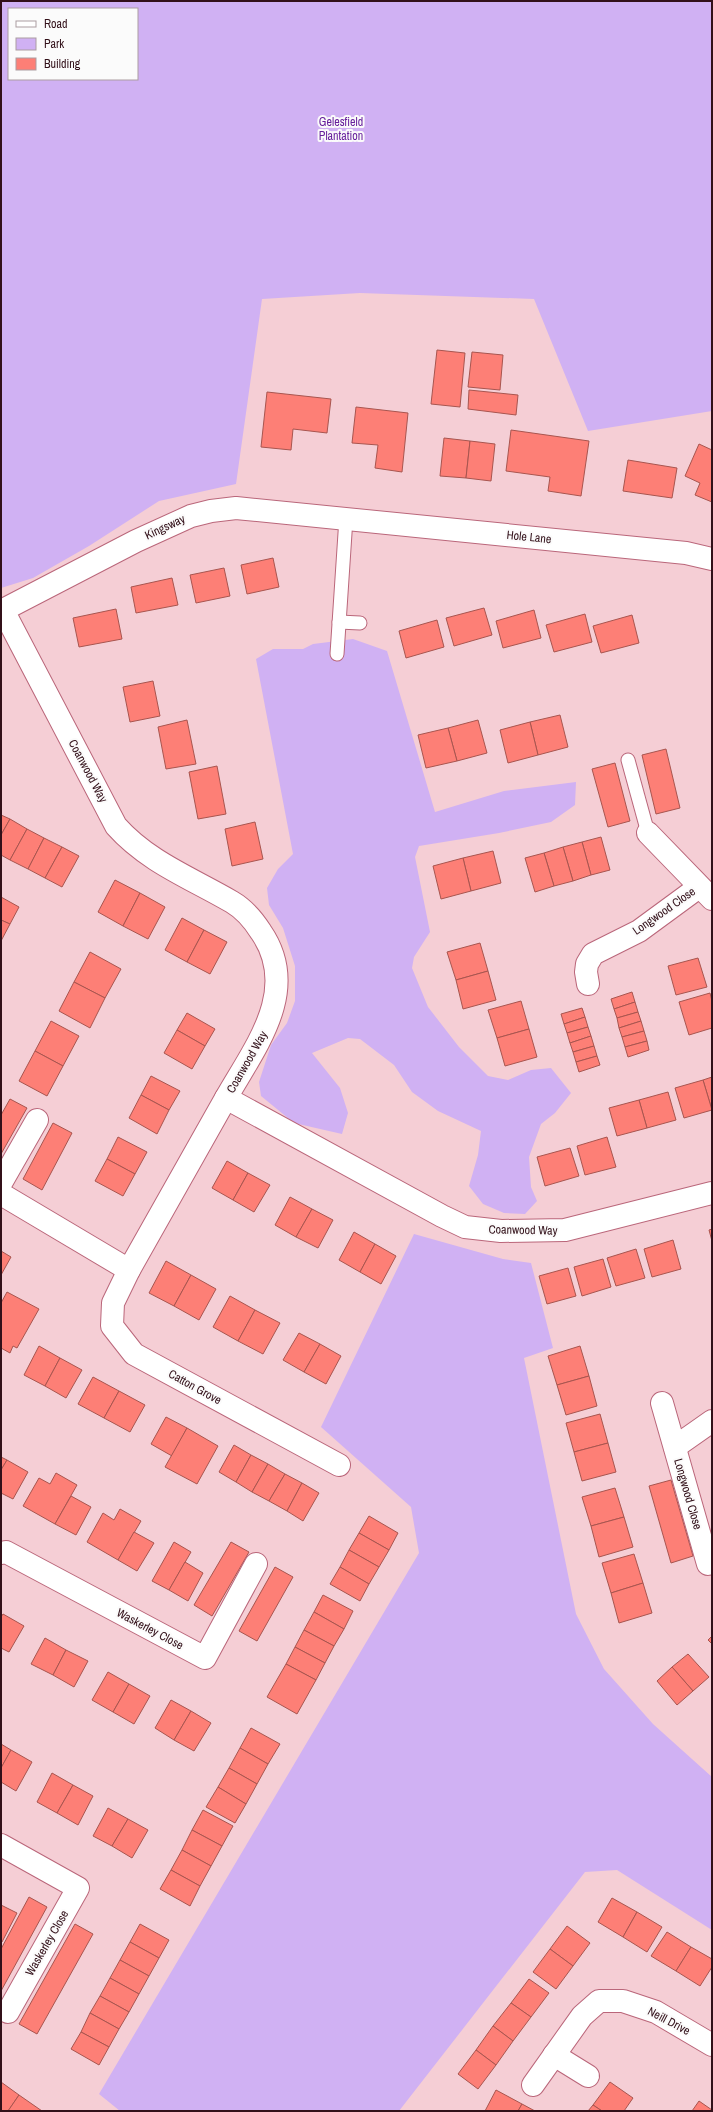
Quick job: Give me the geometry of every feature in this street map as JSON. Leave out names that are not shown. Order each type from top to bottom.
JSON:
[{"type":"street","name":"Kingsway","points":[[2,610],[136,541],[191,516],[211,511],[236,508],[346,518]]},
{"type":"street","name":"Hole Lane","points":[[346,518],[686,554],[712,559]]},
{"type":"street","name":"Coanwood Way","points":[[2,610],[116,826],[132,843],[149,856],[234,903],[254,921],[268,942],[275,967],[277,994],[268,1024],[226,1098],[442,1216],[465,1227],[501,1231],[565,1230],[712,1193]]},
{"type":"street","name":"Longwood Close","points":[[588,984],[586,972],[587,964],[594,954],[639,931],[706,893],[648,833]]},
{"type":"street","name":"Catton Grove","points":[[226,1098],[129,1270],[113,1303],[112,1326],[134,1354],[339,1465]]},
{"type":"street","points":[[1,1183],[36,1120]]},
{"type":"street","points":[[1,1194],[129,1270]]},
{"type":"street","name":"Longwood Close","points":[[662,1403],[708,1564]]},
{"type":"street","name":"Longwood Close","points":[[675,1447],[712,1421]]},
{"type":"street","name":"Waskerley Close","points":[[1,1553],[6,1552],[205,1658],[256,1564]]},
{"type":"street","name":"Waskerley Close","points":[[1,1845],[78,1888],[8,2012]]},
{"type":"street","name":"Neill Drive","points":[[533,2085],[582,2016],[599,2000],[623,2000],[656,2012],[712,2045]]},
{"type":"street","points":[[554,2055],[588,2076]]},
{"type":"lane","points":[[337,654],[346,518]]},
{"type":"lane","points":[[339,622],[360,623]]},
{"type":"lane","name":"Longwood Close","points":[[628,760],[648,833]]},
{"type":"green space","name":"Gelesfield Plantation","points":[[1,1],[712,1],[712,411],[588,431],[534,299],[360,293],[262,299],[236,484],[159,501],[89,546],[33,578],[1,588]]},
{"type":"green space","points":[[353,639],[387,651],[435,812],[504,791],[576,782],[575,805],[551,822],[499,833],[419,846],[415,857],[430,932],[414,957],[412,968],[428,1007],[459,1047],[488,1076],[508,1080],[531,1070],[551,1068],[571,1093],[555,1113],[541,1124],[529,1157],[531,1187],[537,1201],[525,1214],[504,1213],[483,1204],[469,1186],[478,1155],[481,1131],[438,1111],[412,1092],[394,1065],[360,1039],[348,1038],[312,1053],[340,1088],[348,1113],[342,1134],[294,1123],[261,1096],[259,1082],[271,1045],[287,1023],[295,1001],[295,966],[283,928],[269,905],[267,888],[278,869],[293,854],[256,659],[273,649],[303,649],[313,644]]},
{"type":"green space","points":[[414,1234],[503,1259],[531,1263],[553,1348],[524,1358],[576,1614],[604,1669],[653,1724],[712,1777],[712,1930],[617,1870],[585,1872],[399,2111],[120,2111],[99,2094],[419,1553],[411,1507],[321,1427]]},
{"type":"building","points":[[437,350],[465,353],[460,407],[431,404]]},
{"type":"building","points":[[472,352],[503,355],[500,390],[468,387]]},
{"type":"building","points":[[469,390],[518,395],[516,415],[468,409]]},
{"type":"building","points":[[267,392],[331,399],[327,433],[293,429],[291,450],[261,447]]},
{"type":"building","points":[[356,407],[408,413],[402,472],[375,468],[378,445],[352,443]]},
{"type":"building","points":[[511,430],[589,441],[581,496],[548,491],[550,477],[506,471]]},
{"type":"building","points":[[444,438],[470,441],[466,478],[440,476]]},
{"type":"building","points":[[470,441],[495,444],[491,481],[466,478]]},
{"type":"building","points":[[699,444],[712,450],[712,502],[695,495],[700,483],[685,476]]},
{"type":"building","points":[[628,460],[677,468],[672,498],[623,491]]},
{"type":"building","points":[[273,558],[279,587],[247,594],[241,565]]},
{"type":"building","points":[[224,568],[230,596],[196,603],[190,575]]},
{"type":"building","points":[[172,578],[178,605],[136,613],[131,587]]},
{"type":"building","points":[[484,608],[492,635],[454,646],[446,618]]},
{"type":"building","points":[[116,609],[122,639],[79,647],[73,618]]},
{"type":"building","points":[[534,610],[541,638],[503,648],[496,621]]},
{"type":"building","points":[[585,614],[592,642],[554,652],[546,625]]},
{"type":"building","points":[[632,615],[639,643],[601,653],[593,626]]},
{"type":"building","points":[[437,620],[444,647],[406,658],[399,631]]},
{"type":"building","points":[[153,681],[160,716],[130,722],[123,687]]},
{"type":"building","points":[[560,715],[568,747],[538,755],[530,722]]},
{"type":"building","points":[[187,720],[196,764],[166,769],[158,727]]},
{"type":"building","points":[[478,720],[487,753],[457,761],[448,728]]},
{"type":"building","points":[[530,722],[538,755],[508,763],[500,730]]},
{"type":"building","points":[[448,728],[457,761],[426,768],[418,735]]},
{"type":"building","points":[[666,749],[680,808],[656,814],[642,755]]},
{"type":"building","points":[[615,763],[630,821],[608,827],[592,769]]},
{"type":"building","points":[[217,766],[226,814],[198,819],[189,772]]},
{"type":"building","points":[[1,815],[10,819],[1,835]]},
{"type":"building","points":[[10,819],[27,829],[10,860],[1,855],[1,835]]},
{"type":"building","points":[[255,822],[263,859],[232,866],[225,829]]},
{"type":"building","points":[[27,829],[44,838],[28,869],[10,860]]},
{"type":"building","points":[[601,837],[610,870],[591,875],[582,842]]},
{"type":"building","points":[[44,838],[62,847],[45,878],[28,869]]},
{"type":"building","points":[[582,842],[591,875],[573,881],[563,847]]},
{"type":"building","points":[[62,847],[79,856],[62,887],[45,878]]},
{"type":"building","points":[[563,847],[573,881],[554,886],[544,853]]},
{"type":"building","points":[[493,851],[501,883],[471,891],[463,858]]},
{"type":"building","points":[[544,853],[554,886],[535,892],[525,858]]},
{"type":"building","points":[[463,858],[471,891],[441,899],[433,866]]},
{"type":"building","points":[[115,880],[140,893],[123,926],[98,912]]},
{"type":"building","points":[[140,893],[165,907],[148,939],[123,926]]},
{"type":"building","points":[[1,897],[19,907],[10,924],[1,920]]},
{"type":"building","points":[[182,918],[204,930],[187,962],[165,950]]},
{"type":"building","points":[[1,920],[10,924],[1,941]]},
{"type":"building","points":[[204,930],[227,942],[210,974],[187,962]]},
{"type":"building","points":[[480,943],[488,971],[456,980],[447,952]]},
{"type":"building","points":[[90,952],[121,969],[105,998],[74,982]]},
{"type":"building","points":[[698,958],[707,987],[676,995],[668,966]]},
{"type":"building","points":[[488,971],[496,1000],[463,1009],[456,980]]},
{"type":"building","points":[[74,982],[105,998],[90,1028],[59,1011]]},
{"type":"building","points":[[632,992],[635,1002],[614,1009],[611,999]]},
{"type":"building","points":[[710,993],[712,1001],[712,1028],[689,1035],[679,1002]]},
{"type":"building","points":[[521,1001],[529,1029],[497,1038],[488,1010]]},
{"type":"building","points":[[635,1002],[638,1012],[617,1018],[614,1009]]},
{"type":"building","points":[[582,1008],[585,1017],[564,1024],[561,1014]]},
{"type":"building","points":[[638,1012],[641,1021],[619,1028],[617,1018]]},
{"type":"building","points":[[187,1013],[215,1029],[205,1046],[177,1030]]},
{"type":"building","points":[[585,1017],[588,1027],[567,1033],[564,1024]]},
{"type":"building","points":[[51,1021],[79,1036],[63,1066],[35,1051]]},
{"type":"building","points":[[641,1021],[644,1031],[622,1037],[619,1028]]},
{"type":"building","points":[[588,1027],[591,1036],[570,1043],[567,1033]]},
{"type":"building","points":[[529,1029],[537,1057],[505,1066],[497,1038]]},
{"type":"building","points":[[177,1030],[205,1046],[192,1069],[164,1053]]},
{"type":"building","points":[[644,1031],[647,1041],[625,1047],[622,1037]]},
{"type":"building","points":[[591,1036],[594,1046],[573,1052],[570,1043]]},
{"type":"building","points":[[647,1041],[649,1050],[628,1057],[625,1047]]},
{"type":"building","points":[[594,1046],[597,1056],[576,1062],[573,1052]]},
{"type":"building","points":[[35,1051],[63,1066],[47,1096],[19,1081]]},
{"type":"building","points":[[597,1056],[600,1065],[579,1072],[576,1062]]},
{"type":"building","points":[[151,1076],[180,1091],[169,1110],[141,1095]]},
{"type":"building","points":[[712,1077],[712,1110],[703,1080]]},
{"type":"building","points":[[703,1080],[712,1110],[684,1118],[675,1088]]},
{"type":"building","points":[[668,1092],[676,1120],[647,1128],[639,1100]]},
{"type":"building","points":[[141,1095],[169,1110],[157,1134],[129,1118]]},
{"type":"building","points":[[10,1099],[27,1108],[1,1154],[1,1115]]},
{"type":"building","points":[[639,1100],[647,1128],[617,1136],[609,1108]]},
{"type":"building","points":[[53,1123],[72,1133],[42,1190],[23,1179]]},
{"type":"building","points":[[118,1137],[147,1152],[135,1174],[107,1159]]},
{"type":"building","points":[[607,1137],[616,1167],[585,1175],[577,1146]]},
{"type":"building","points":[[570,1148],[579,1176],[545,1186],[537,1157]]},
{"type":"building","points":[[107,1159],[135,1174],[123,1196],[95,1181]]},
{"type":"building","points":[[227,1161],[248,1173],[233,1200],[212,1188]]},
{"type":"building","points":[[248,1173],[270,1185],[254,1212],[233,1200]]},
{"type":"building","points":[[290,1197],[312,1209],[296,1237],[275,1225]]},
{"type":"building","points":[[312,1209],[333,1220],[318,1248],[296,1237]]},
{"type":"building","points":[[712,1229],[712,1241],[709,1230]]},
{"type":"building","points":[[354,1232],[375,1244],[360,1272],[339,1260]]},
{"type":"building","points":[[673,1240],[681,1269],[652,1277],[644,1249]]},
{"type":"building","points":[[375,1244],[396,1256],[381,1284],[360,1272]]},
{"type":"building","points":[[636,1249],[645,1278],[616,1286],[607,1258]]},
{"type":"building","points":[[1,1251],[11,1257],[1,1275]]},
{"type":"building","points":[[603,1259],[611,1287],[582,1296],[574,1267]]},
{"type":"building","points":[[166,1261],[191,1275],[174,1306],[149,1293]]},
{"type":"building","points":[[568,1268],[576,1296],[547,1304],[539,1276]]},
{"type":"building","points":[[191,1275],[216,1289],[199,1320],[174,1306]]},
{"type":"building","points":[[7,1292],[39,1309],[17,1348],[13,1346],[10,1353],[1,1348],[1,1303]]},
{"type":"building","points":[[230,1296],[255,1310],[238,1341],[213,1327]]},
{"type":"building","points":[[255,1310],[280,1323],[263,1354],[238,1341]]},
{"type":"building","points":[[299,1333],[320,1344],[304,1372],[283,1360]]},
{"type":"building","points":[[320,1344],[341,1356],[326,1384],[304,1372]]},
{"type":"building","points":[[39,1346],[60,1358],[45,1386],[24,1375]]},
{"type":"building","points":[[580,1346],[589,1376],[557,1385],[548,1356]]},
{"type":"building","points":[[60,1358],[82,1370],[66,1398],[45,1386]]},
{"type":"building","points":[[589,1376],[597,1406],[566,1415],[557,1385]]},
{"type":"building","points":[[93,1377],[119,1391],[104,1418],[78,1404]]},
{"type":"building","points":[[119,1391],[145,1405],[130,1432],[104,1418]]},
{"type":"building","points":[[600,1414],[608,1443],[574,1452],[566,1423]]},
{"type":"building","points":[[166,1417],[187,1428],[172,1456],[151,1444]]},
{"type":"building","points":[[187,1428],[218,1446],[197,1484],[165,1467]]},
{"type":"building","points":[[608,1443],[616,1472],[582,1481],[574,1452]]},
{"type":"building","points":[[234,1445],[251,1455],[236,1482],[219,1472]]},
{"type":"building","points":[[251,1455],[268,1464],[252,1492],[236,1482]]},
{"type":"building","points":[[1,1457],[7,1460],[1,1470]]},
{"type":"building","points":[[7,1460],[28,1472],[13,1499],[1,1493],[1,1470]]},
{"type":"building","points":[[268,1464],[285,1474],[269,1501],[252,1492]]},
{"type":"building","points":[[56,1473],[77,1485],[55,1524],[23,1506],[39,1478],[50,1484]]},
{"type":"building","points":[[285,1474],[302,1483],[287,1511],[269,1501]]},
{"type":"building","points":[[671,1480],[693,1556],[671,1563],[649,1486]]},
{"type":"building","points":[[302,1483],[319,1493],[303,1521],[287,1511]]},
{"type":"building","points":[[615,1488],[624,1517],[591,1526],[582,1497]]},
{"type":"building","points":[[71,1496],[91,1507],[76,1535],[55,1524]]},
{"type":"building","points":[[120,1509],[141,1521],[118,1560],[87,1542],[103,1513],[114,1520]]},
{"type":"building","points":[[369,1516],[398,1533],[389,1550],[359,1533]]},
{"type":"building","points":[[624,1517],[633,1547],[599,1557],[591,1526]]},
{"type":"building","points":[[134,1532],[154,1543],[137,1571],[118,1560]]},
{"type":"building","points":[[359,1533],[389,1550],[379,1567],[349,1550]]},
{"type":"building","points":[[174,1542],[191,1552],[169,1590],[152,1581]]},
{"type":"building","points":[[231,1542],[249,1552],[212,1616],[194,1605]]},
{"type":"building","points":[[349,1550],[379,1567],[369,1584],[340,1567]]},
{"type":"building","points":[[634,1554],[643,1583],[611,1593],[602,1563]]},
{"type":"building","points":[[185,1562],[203,1573],[188,1601],[169,1590]]},
{"type":"building","points":[[275,1567],[293,1577],[257,1641],[239,1631]]},
{"type":"building","points":[[340,1567],[369,1584],[360,1601],[330,1584]]},
{"type":"building","points":[[643,1583],[652,1613],[619,1623],[611,1593]]},
{"type":"building","points":[[323,1595],[353,1611],[344,1629],[314,1612]]},
{"type":"building","points":[[314,1612],[344,1629],[334,1646],[304,1630]]},
{"type":"building","points":[[3,1614],[24,1626],[9,1652],[1,1648],[1,1617]]},
{"type":"building","points":[[304,1630],[334,1646],[325,1663],[295,1647]]},
{"type":"building","points":[[712,1636],[712,1644],[708,1640]]},
{"type":"building","points":[[45,1638],[66,1650],[53,1675],[31,1664]]},
{"type":"building","points":[[295,1647],[325,1663],[316,1680],[286,1664]]},
{"type":"building","points":[[66,1650],[88,1661],[74,1687],[53,1675]]},
{"type":"building","points":[[688,1654],[709,1677],[693,1691],[672,1667]]},
{"type":"building","points":[[286,1664],[316,1680],[297,1714],[267,1697]]},
{"type":"building","points":[[672,1667],[693,1691],[677,1705],[657,1681]]},
{"type":"building","points":[[108,1672],[129,1684],[113,1712],[92,1700]]},
{"type":"building","points":[[129,1684],[150,1696],[134,1724],[113,1712]]},
{"type":"building","points":[[171,1700],[191,1711],[174,1740],[155,1728]]},
{"type":"building","points":[[191,1711],[211,1723],[194,1751],[174,1740]]},
{"type":"building","points":[[251,1728],[280,1744],[268,1764],[240,1748]]},
{"type":"building","points":[[1,1744],[11,1750],[1,1768]]},
{"type":"building","points":[[240,1748],[268,1764],[257,1784],[229,1768]]},
{"type":"building","points":[[11,1750],[32,1762],[16,1791],[1,1782],[1,1768]]},
{"type":"building","points":[[229,1768],[257,1784],[246,1804],[218,1787]]},
{"type":"building","points":[[52,1773],[73,1785],[57,1813],[37,1802]]},
{"type":"building","points":[[73,1785],[93,1796],[78,1825],[57,1813]]},
{"type":"building","points":[[218,1787],[246,1804],[235,1823],[206,1807]]},
{"type":"building","points":[[108,1808],[128,1819],[112,1846],[93,1836]]},
{"type":"building","points":[[203,1810],[233,1826],[222,1846],[192,1830]]},
{"type":"building","points":[[128,1819],[148,1830],[132,1858],[112,1846]]},
{"type":"building","points":[[192,1830],[222,1846],[211,1866],[182,1850]]},
{"type":"building","points":[[182,1850],[211,1866],[200,1886],[171,1870]]},
{"type":"building","points":[[171,1870],[200,1886],[190,1906],[160,1889]]},
{"type":"building","points":[[29,1897],[47,1907],[1,1991],[1,1949]]},
{"type":"building","points":[[612,1898],[637,1912],[623,1937],[598,1922]]},
{"type":"building","points":[[1,1905],[17,1913],[2,1942],[1,1942]]},
{"type":"building","points":[[637,1912],[662,1927],[647,1952],[623,1937]]},
{"type":"building","points":[[75,1924],[93,1934],[37,2034],[19,2024]]},
{"type":"building","points":[[140,1924],[169,1940],[159,1958],[130,1942]]},
{"type":"building","points":[[567,1926],[590,1943],[573,1966],[550,1949]]},
{"type":"building","points":[[667,1932],[691,1947],[676,1971],[651,1956]]},
{"type":"building","points":[[130,1942],[159,1958],[149,1976],[120,1960]]},
{"type":"building","points":[[691,1947],[712,1959],[712,1967],[700,1986],[676,1971]]},
{"type":"building","points":[[550,1949],[573,1966],[556,1989],[533,1972]]},
{"type":"building","points":[[120,1960],[149,1976],[139,1994],[110,1978]]},
{"type":"building","points":[[110,1978],[139,1994],[129,2012],[100,1996]]},
{"type":"building","points":[[529,1979],[549,1993],[531,2017],[511,2003]]},
{"type":"building","points":[[100,1996],[129,2012],[119,2029],[90,2013]]},
{"type":"building","points":[[511,2003],[531,2017],[513,2041],[493,2026]]},
{"type":"building","points":[[90,2013],[119,2029],[109,2047],[81,2032]]},
{"type":"building","points":[[493,2026],[513,2041],[496,2065],[476,2050]]},
{"type":"building","points":[[81,2032],[109,2047],[99,2065],[71,2049]]},
{"type":"building","points":[[476,2050],[496,2065],[478,2089],[458,2074]]},
{"type":"building","points":[[1,2082],[19,2095],[8,2111],[1,2111]]},
{"type":"building","points":[[610,2082],[633,2098],[624,2111],[602,2111],[593,2105]]},
{"type":"building","points":[[496,2090],[522,2104],[518,2111],[485,2111]]},
{"type":"building","points":[[19,2095],[42,2111],[8,2111]]},
{"type":"building","points":[[699,2101],[712,2110],[712,2111],[692,2111]]},
{"type":"building","points":[[522,2104],[535,2111],[518,2111]]},
{"type":"building","points":[[593,2105],[602,2111],[588,2111]]}]
